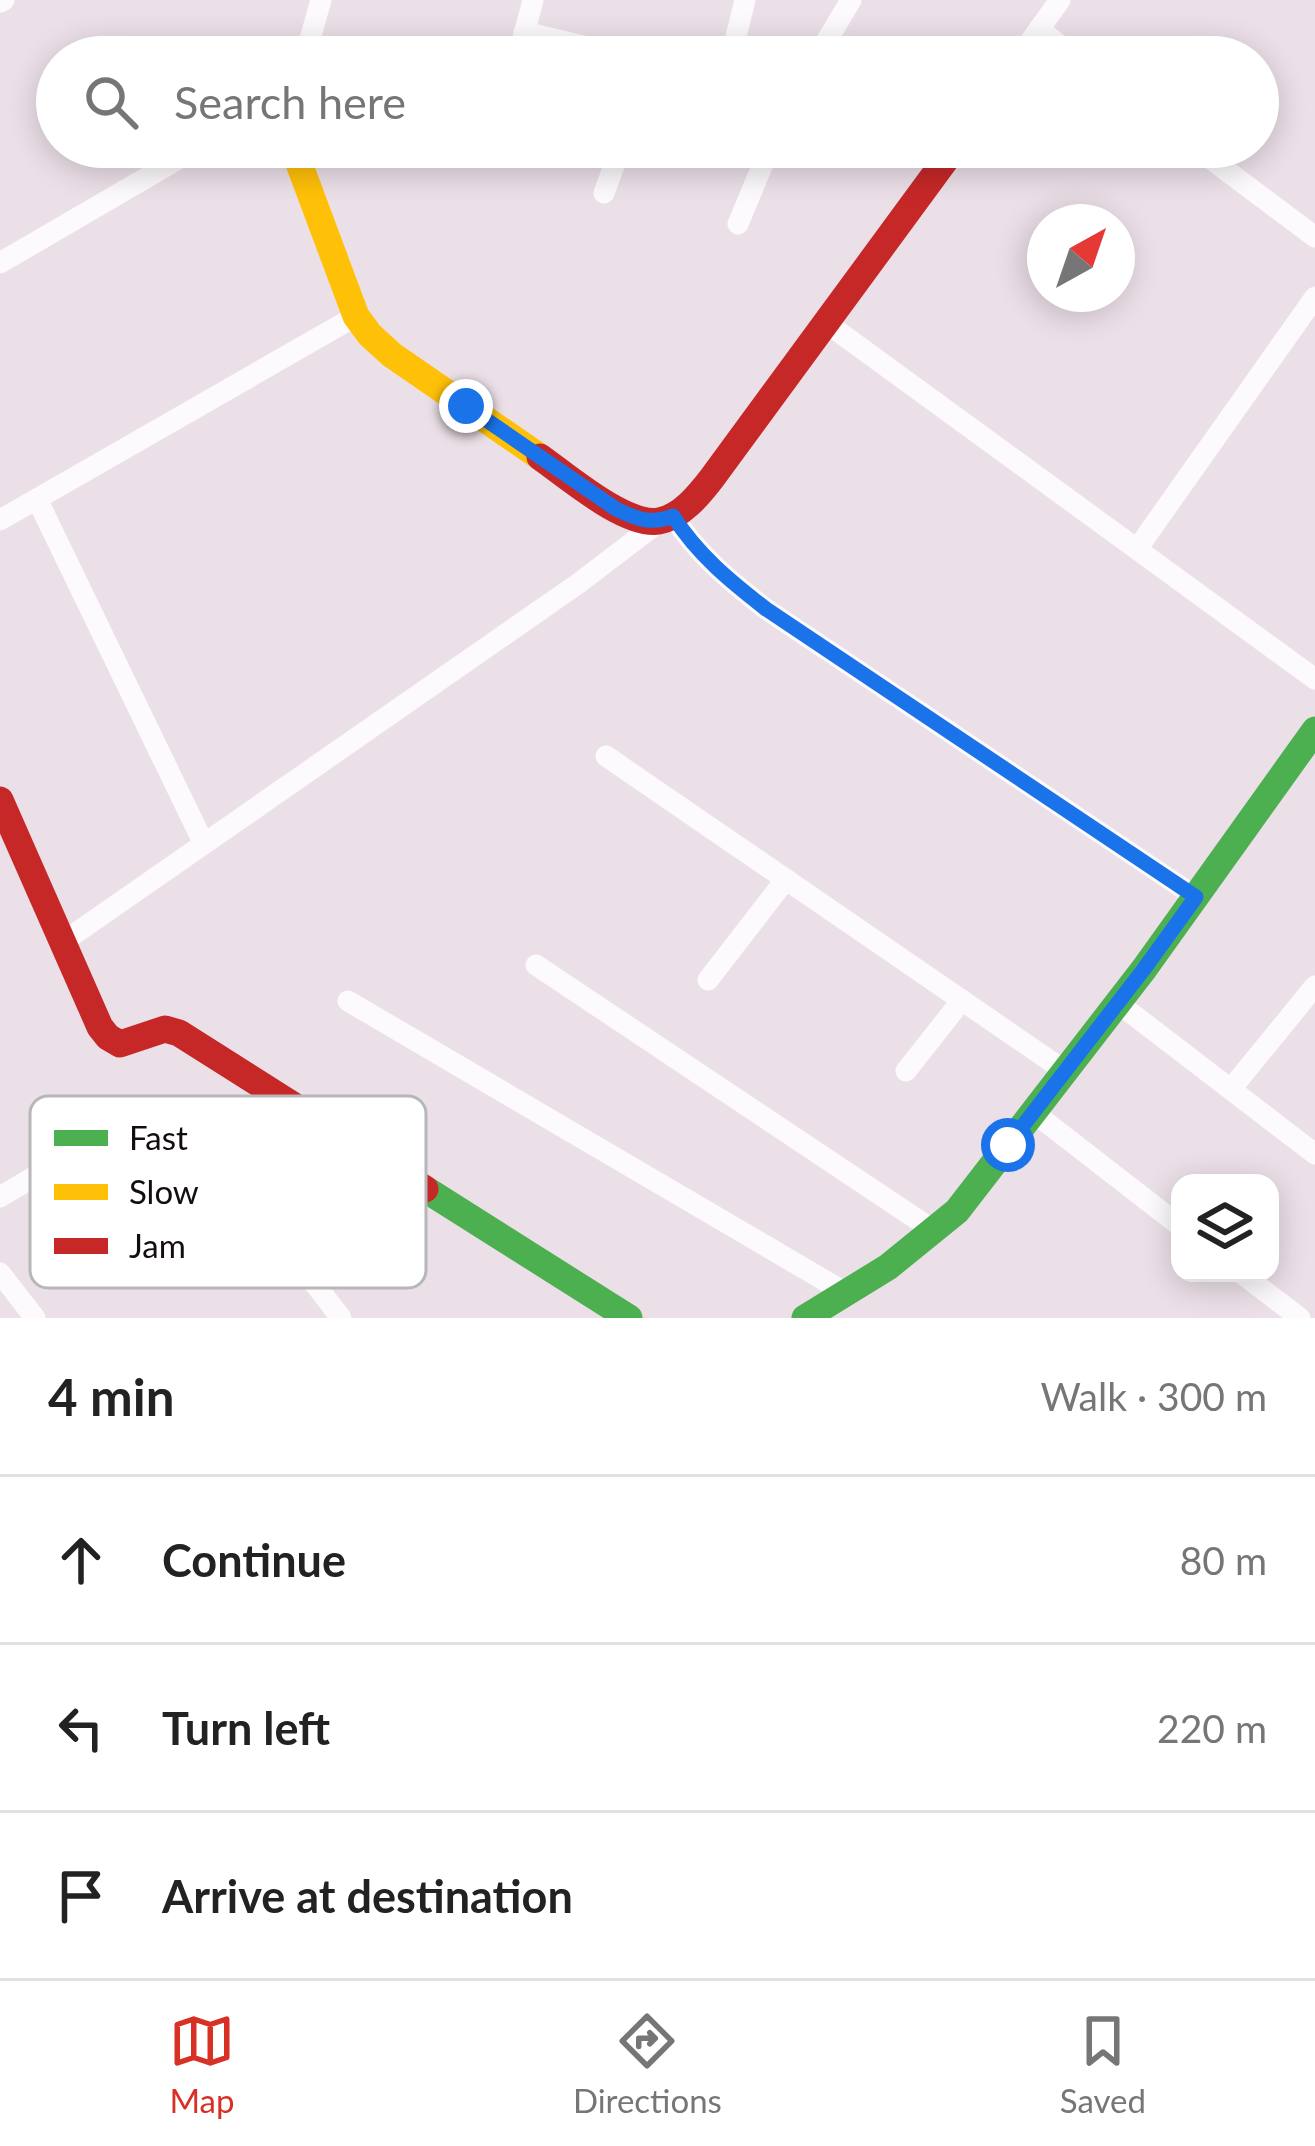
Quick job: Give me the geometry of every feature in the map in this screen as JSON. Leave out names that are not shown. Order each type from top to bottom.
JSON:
[{"type":"street","points":[[311,36],[321,0]]},
{"type":"street","points":[[523,36],[533,0]]},
{"type":"street","points":[[736,36],[745,0]]},
{"type":"street","points":[[830,36],[851,0]]},
{"type":"street","points":[[1034,36],[1060,0]]},
{"type":"street","points":[[1039,29],[1048,36]]},
{"type":"street","points":[[524,32],[541,36]]},
{"type":"street","points":[[0,262],[163,168]]},
{"type":"street","points":[[301,168],[356,316],[392,355],[616,509],[640,520],[666,519],[706,560],[766,609],[1196,897]]},
{"type":"street","points":[[604,193],[613,168]]},
{"type":"street","points":[[738,224],[761,168]]},
{"type":"street","points":[[63,942],[579,583],[701,490],[940,168]]},
{"type":"street","points":[[1223,168],[1315,237]]},
{"type":"street","points":[[1137,549],[1315,297]]},
{"type":"street","points":[[0,520],[356,316]]},
{"type":"street","points":[[828,324],[1315,679]]},
{"type":"street","points":[[37,499],[203,842]]},
{"type":"street","points":[[805,1318],[888,1267],[957,1211],[1118,1003],[1315,730]]},
{"type":"street","points":[[606,756],[1065,1071]]},
{"type":"street","points":[[0,800],[100,1027],[114,1042],[126,1043],[165,1030],[179,1033],[278,1096]]},
{"type":"street","points":[[708,980],[786,879]]},
{"type":"street","points":[[536,965],[933,1230]]},
{"type":"street","points":[[1231,1089],[1315,986]]},
{"type":"street","points":[[906,1071],[962,1000]]},
{"type":"street","points":[[348,1001],[846,1293]]},
{"type":"street","points":[[1118,1003],[1315,1154]]},
{"type":"street","points":[[1033,1112],[1171,1219]]},
{"type":"street","points":[[0,1197],[30,1179]]},
{"type":"street","points":[[426,1189],[629,1318]]},
{"type":"street","points":[[0,1273],[35,1318]]},
{"type":"street","points":[[1253,1282],[1300,1318]]},
{"type":"street","points":[[318,1288],[341,1318]]},
{"type":"traffic: fast","points":[[805,1318],[888,1267],[957,1211],[1144,969],[1315,730]]},
{"type":"traffic: fast","points":[[426,1190],[629,1318]]},
{"type":"traffic: slow","points":[[301,168],[356,316],[370,335],[540,457]]},
{"type":"traffic: jam","points":[[540,457],[630,516],[659,521],[682,510],[712,478],[940,168]]},
{"type":"traffic: jam","points":[[0,800],[108,1037],[120,1044],[165,1029],[179,1033],[278,1096]]},
{"type":"route","points":[[466,406],[616,509],[640,520],[658,522],[673,516],[706,560],[766,609],[1196,897],[1008,1145]]}]
